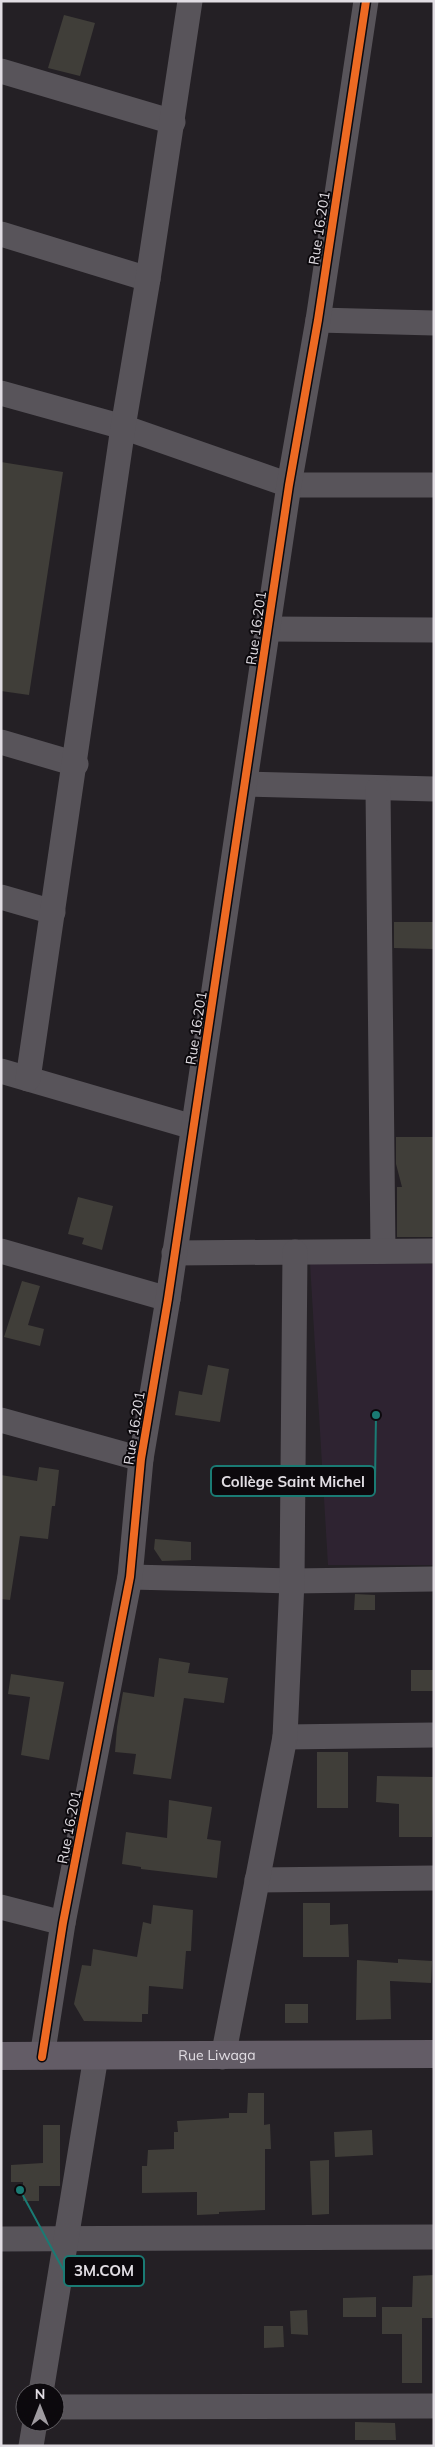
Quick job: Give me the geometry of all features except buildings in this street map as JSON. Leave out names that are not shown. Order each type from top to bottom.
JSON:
[{"type":"main road","name":"Rue Liwaga","points":[[1,2056],[223,2057],[434,2054]]},
{"type":"street","points":[[28,1079],[76,764],[124,427],[190,1]]},
{"type":"street","name":"Rue 16.201","points":[[42,2057],[63,1923],[130,1577],[141,1459],[168,1299],[289,485],[318,320],[366,1]]},
{"type":"street","points":[[1,71],[172,122]]},
{"type":"street","points":[[1,234],[148,280]]},
{"type":"street","points":[[318,320],[434,323]]},
{"type":"street","points":[[1,393],[124,427],[289,485],[434,485]]},
{"type":"street","points":[[268,629],[434,630]]},
{"type":"street","points":[[1,742],[76,764]]},
{"type":"street","points":[[245,784],[434,790]]},
{"type":"street","points":[[378,789],[383,1251]]},
{"type":"street","points":[[1,897],[53,912]]},
{"type":"street","points":[[1,1071],[193,1127]]},
{"type":"street","points":[[174,1253],[434,1250]]},
{"type":"street","points":[[1,1251],[168,1299]]},
{"type":"street","points":[[223,2057],[286,1737],[292,1582],[295,1252]]},
{"type":"street","points":[[1,1420],[141,1459]]},
{"type":"street","points":[[130,1577],[292,1582],[434,1580]]},
{"type":"street","points":[[286,1737],[434,1736]]},
{"type":"street","points":[[257,1880],[434,1878]]},
{"type":"street","points":[[1,1907],[63,1923]]},
{"type":"street","points":[[43,2382],[96,2056]]},
{"type":"street","points":[[1,2239],[434,2237]]},
{"type":"street","points":[[65,2407],[434,2406]]},
{"type":"street","points":[[31,2446],[34,2432]]},
{"type":"shaded area","points":[[310,1263],[434,1264],[434,1565],[328,1565]]},
{"type":"cycle path","points":[[42,2057],[63,1923],[130,1577],[141,1459],[168,1299],[289,485],[318,320],[366,1]]},
{"type":"place","name":"Collège Saint Michel","points":[[376,1415]]},
{"type":"place","name":"3M.COM","points":[[20,2190]]}]
